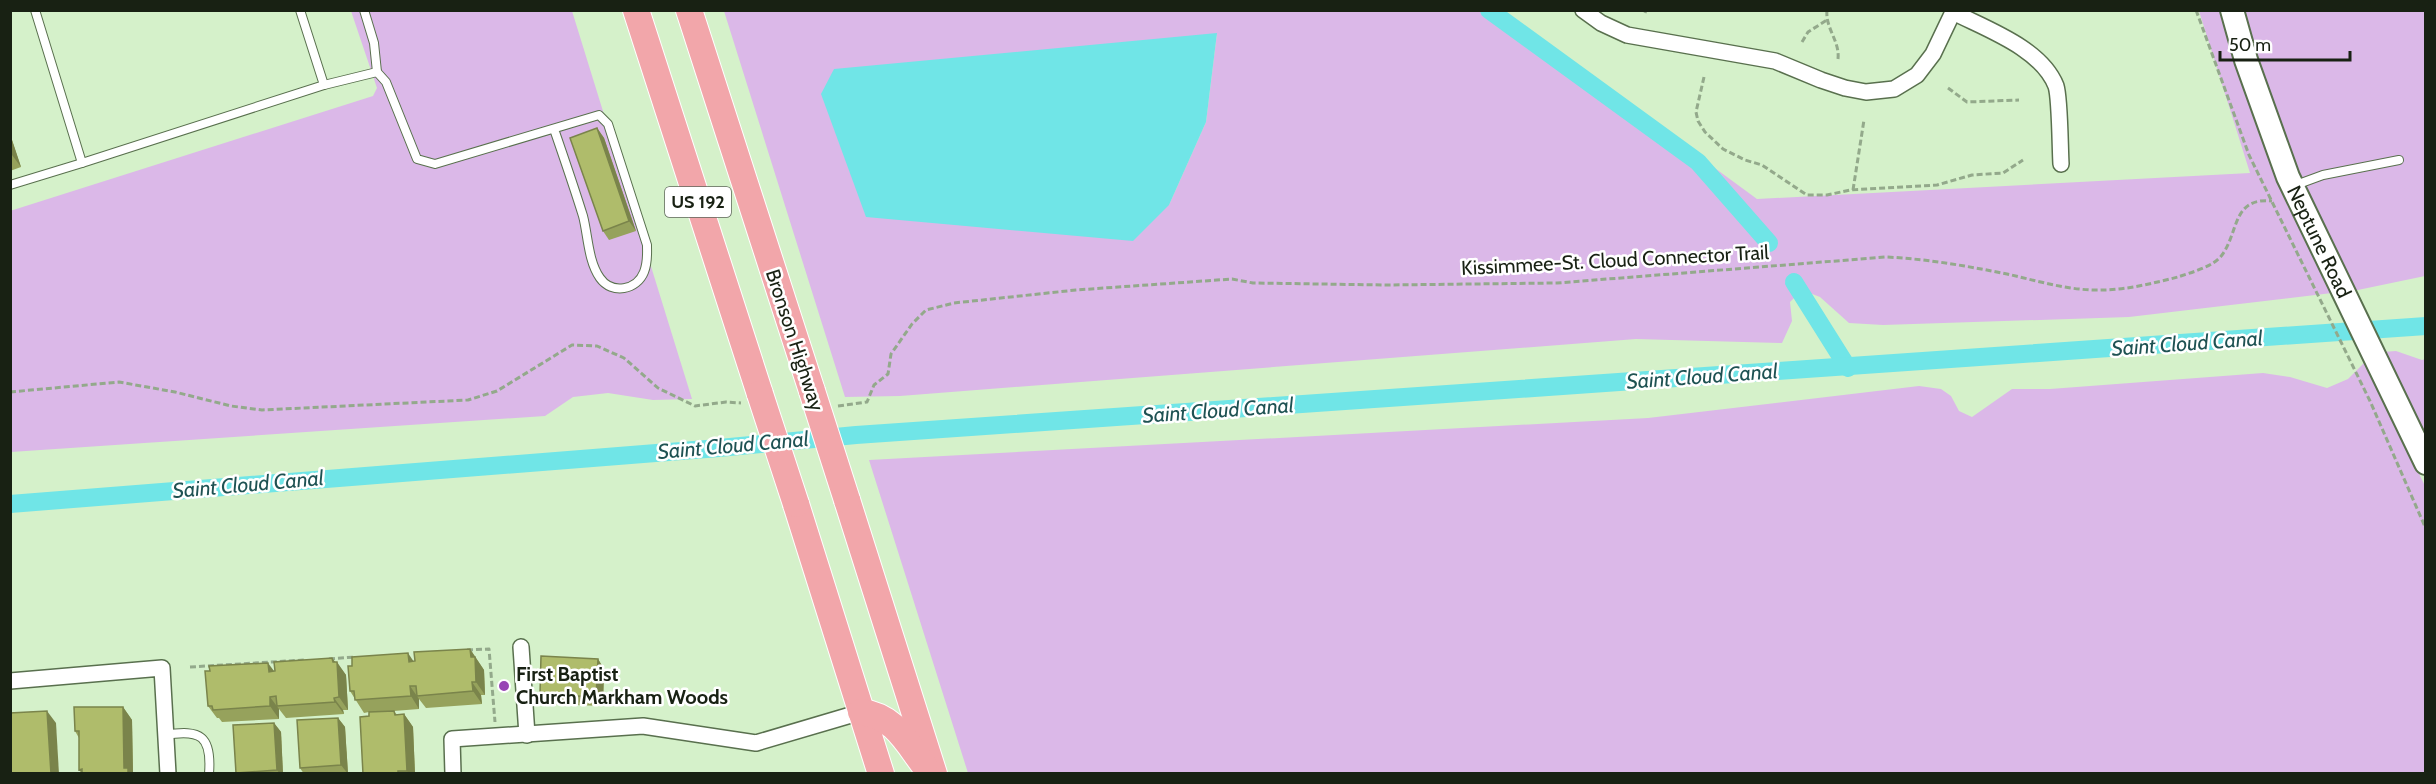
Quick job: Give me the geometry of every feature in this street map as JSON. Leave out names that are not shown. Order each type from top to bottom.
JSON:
[{"type":"highway","name":"US 192","points":[[636,10],[881,774]]},
{"type":"highway","name":"Bronson Highway","points":[[689,10],[847,500],[932,774]]},
{"type":"highway","points":[[861,712],[874,713],[893,725],[932,774]]},
{"type":"main road","name":"Neptune Road","points":[[2232,10],[2246,60],[2293,187],[2426,463]]},
{"type":"street","points":[[1583,10],[1601,23],[1627,35],[1775,61],[1821,80],[1866,92],[1894,89],[1917,75],[1933,54],[1953,11],[2020,46],[2039,62],[2056,86],[2061,164]]},
{"type":"street","points":[[521,647],[527,735]]},
{"type":"street","points":[[10,681],[162,668],[168,774]]},
{"type":"street","points":[[453,774],[452,739],[643,726],[756,743],[861,712]]},
{"type":"lane","points":[[35,10],[82,163]]},
{"type":"lane","points":[[300,10],[324,85]]},
{"type":"lane","points":[[364,10],[374,43],[376,72],[386,82],[417,159],[435,164],[599,115],[608,124],[647,245],[648,259],[643,274],[632,286],[621,289],[608,286],[599,277],[583,218],[554,129]]},
{"type":"lane","points":[[10,185],[324,85],[376,72]]},
{"type":"lane","points":[[2293,187],[2323,175],[2399,160]]},
{"type":"lane","points":[[165,735],[194,732],[201,736],[207,744],[209,774]]},
{"type":"path","points":[[1827,10],[1827,20],[1839,52],[1838,59]]},
{"type":"path","points":[[2196,10],[2249,155],[2370,401],[2426,529]]},
{"type":"path","points":[[1802,42],[1808,32],[1827,20]]},
{"type":"path","points":[[1704,77],[1695,112],[1705,132],[1723,149],[1745,160],[1762,165],[1807,195],[1937,185],[1972,175],[2003,173],[2023,160]]},
{"type":"path","points":[[1948,88],[1967,102],[2019,100]]},
{"type":"path","points":[[1853,190],[1864,120]]},
{"type":"path","name":"Kissimmee-St. Cloud Connector Trail","points":[[867,402],[874,385],[888,374],[891,354],[912,324],[926,310],[954,303],[1076,290],[1232,279],[1252,283],[1387,285],[1557,283],[1886,257],[1928,259],[2048,283],[2103,290],[2177,277],[2207,266],[2221,256],[2239,215],[2248,205],[2259,200],[2272,201]]},
{"type":"path","points":[[10,392],[119,382],[175,392],[231,406],[262,410],[468,400],[497,391],[572,345],[597,346],[624,358],[658,388],[695,406]]},
{"type":"path","points":[[465,650],[489,649],[496,736]]},
{"type":"path","points":[[321,659],[357,657]]},
{"type":"path","points":[[189,667],[309,660]]},
{"type":"shaded area","points":[[351,11],[572,11],[692,399],[653,400],[608,393],[573,397],[545,416],[11,452],[10,211],[373,96],[377,88]]},
{"type":"shaded area","points":[[724,11],[1501,11],[1757,199],[2250,173],[2199,11],[2222,11],[2332,293],[2129,317],[1883,325],[1849,323],[1820,297],[1802,290],[1790,302],[1792,321],[1782,343],[1636,339],[900,396],[845,397]],"holes":[[[1217,33],[1206,122],[1169,205]]]},
{"type":"shaded area","points":[[2242,11],[2425,11],[2425,276],[2353,291],[2297,173],[2255,56]]},
{"type":"shaded area","points":[[2396,351],[2425,359],[2425,440],[2382,352]]},
{"type":"shaded area","points":[[2365,362],[2425,486],[2425,773],[968,773],[869,460],[1648,418],[1919,386],[1941,389],[1951,396],[1959,411],[1972,417],[2012,389],[2050,389],[2263,373],[2290,377],[2327,388],[2348,379]]},
{"type":"water","points":[[1217,33],[1206,122],[1169,205],[1133,241],[866,217],[821,94],[834,69]]},
{"type":"building","points":[[597,128],[629,221],[603,231],[570,138]]},
{"type":"building","points":[[470,649],[471,657],[475,657],[476,682],[472,682],[473,691],[417,696],[416,686],[410,686],[411,696],[355,700],[354,691],[350,691],[348,666],[352,666],[352,657],[408,653],[409,662],[415,661],[414,652]]},
{"type":"building","points":[[541,656],[598,659],[596,697],[540,694]]},
{"type":"building","points":[[332,658],[333,662],[337,662],[339,697],[334,698],[335,702],[277,706],[276,696],[270,697],[270,706],[213,710],[212,706],[208,706],[205,671],[210,671],[209,666],[268,663],[269,672],[275,671],[274,662]]},
{"type":"building","points":[[74,707],[123,707],[124,768],[128,768],[128,774],[82,774],[82,769],[79,770],[79,731],[75,731]]},
{"type":"building","points":[[47,711],[51,774],[10,774],[10,713]]},
{"type":"building","points":[[394,711],[395,715],[404,714],[407,771],[398,771],[398,774],[363,774],[360,717],[369,716],[369,712]]},
{"type":"building","points":[[338,718],[341,765],[300,768],[297,720]]},
{"type":"building","points":[[274,723],[277,770],[236,773],[233,725]]},
{"type":"waterway","points":[[1489,10],[1698,162],[1769,243]]},
{"type":"waterway","points":[[1794,282],[1848,368]]},
{"type":"waterway","name":"Saint Cloud Canal","points":[[10,504],[719,448],[856,435],[2426,326]]},
{"type":"place","name":"First Baptist Church Markham Woods","points":[[504,686]]}]
